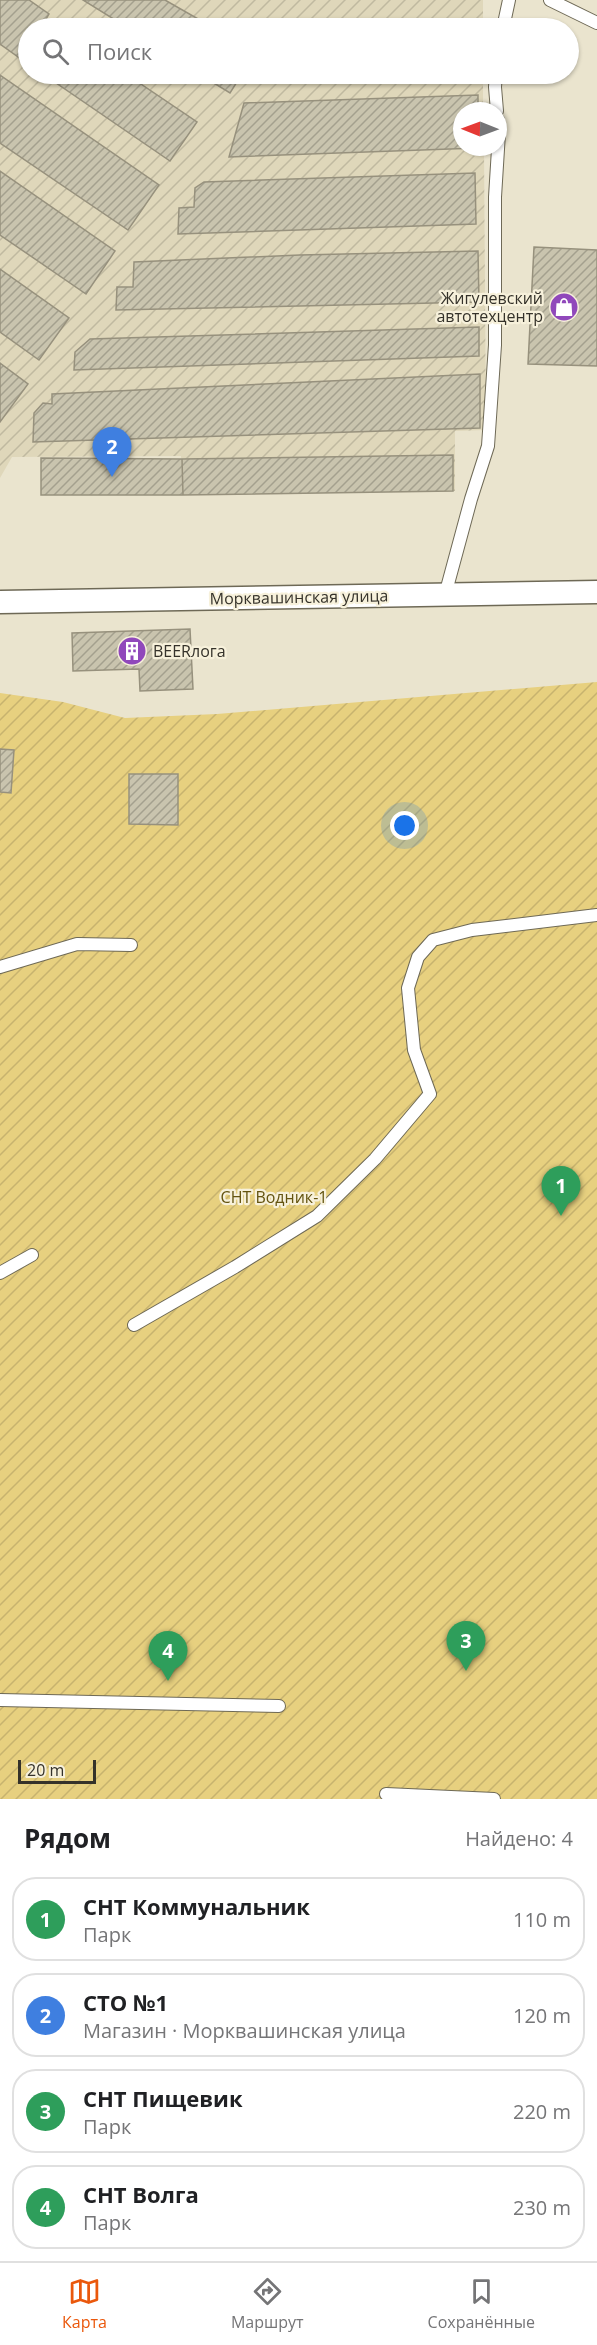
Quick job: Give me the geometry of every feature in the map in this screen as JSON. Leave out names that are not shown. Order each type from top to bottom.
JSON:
[{"type":"street","name":"Морквашинская улица","points":[[0,602],[597,592]]},
{"type":"lane","points":[[505,18],[509,0]]},
{"type":"lane","points":[[550,0],[597,23]]},
{"type":"lane","points":[[495,84],[496,102]]},
{"type":"lane","points":[[445,595],[488,446],[495,345],[495,197],[498,156]]},
{"type":"lane","points":[[134,1325],[235,1267],[317,1216],[375,1159],[430,1094],[414,1050],[408,988],[418,957],[433,940],[472,930],[597,915]]},
{"type":"lane","points":[[0,967],[77,944],[131,945]]},
{"type":"lane","points":[[0,1273],[32,1255]]},
{"type":"lane","points":[[0,1700],[279,1706]]},
{"type":"lane","points":[[386,1794],[494,1799]]},
{"type":"shaded area","points":[[0,0],[483,0],[483,18],[18,18],[18,84],[483,84],[483,102],[453,102],[453,156],[484,156],[486,430],[455,431],[455,491],[183,495],[181,456],[12,457],[0,478]]},
{"type":"green space","name":"СНТ Водник-1","points":[[597,682],[597,1799],[0,1799],[0,693],[63,702],[125,718],[217,714]]},
{"type":"building","points":[[0,0],[29,0],[49,14],[47,18],[18,18],[18,57],[0,44]]},
{"type":"building","points":[[83,0],[165,0],[196,18],[112,18]]},
{"type":"building","points":[[0,75],[159,185],[128,230],[0,143]]},
{"type":"building","points":[[58,84],[141,84],[197,122],[170,161]]},
{"type":"building","points":[[215,84],[236,84],[230,93]]},
{"type":"building","points":[[478,95],[478,102],[453,102],[453,149],[229,157],[244,103]]},
{"type":"building","points":[[0,171],[115,251],[86,294],[0,235]]},
{"type":"building","points":[[475,173],[476,224],[178,234],[179,208],[194,207],[195,188],[204,182]]},
{"type":"building","name":"Жигулевский автотехцентр","points":[[534,247],[597,250],[597,366],[528,364]]},
{"type":"building","points":[[478,251],[479,302],[116,310],[117,287],[133,287],[134,262]]},
{"type":"building","points":[[0,269],[69,318],[39,360],[0,332]]},
{"type":"building","points":[[479,327],[479,356],[74,370],[75,352],[90,339]]},
{"type":"building","points":[[0,363],[28,384],[0,422]]},
{"type":"building","points":[[480,374],[480,428],[33,442],[34,413],[43,403],[52,404],[52,394]]},
{"type":"building","points":[[453,455],[453,491],[183,495],[182,459]]},
{"type":"building","points":[[41,458],[182,459],[183,495],[41,495]]},
{"type":"building","name":"BEERлога","points":[[190,629],[193,689],[140,691],[139,669],[73,671],[72,633]]},
{"type":"building","points":[[0,749],[14,750],[11,793],[0,792]]},
{"type":"building","points":[[129,774],[178,774],[178,825],[129,824]]},
{"type":"place","name":"Жигулевский автотехцентр","points":[[564,307]]},
{"type":"place","name":"СТО №1","points":[[112,477]]},
{"type":"place","name":"BEERлога","points":[[132,651]]},
{"type":"place","name":"СНТ Коммунальник","points":[[561,1216]]},
{"type":"place","name":"СНТ Пищевик","points":[[466,1671]]},
{"type":"place","name":"СНТ Волга","points":[[168,1681]]}]
